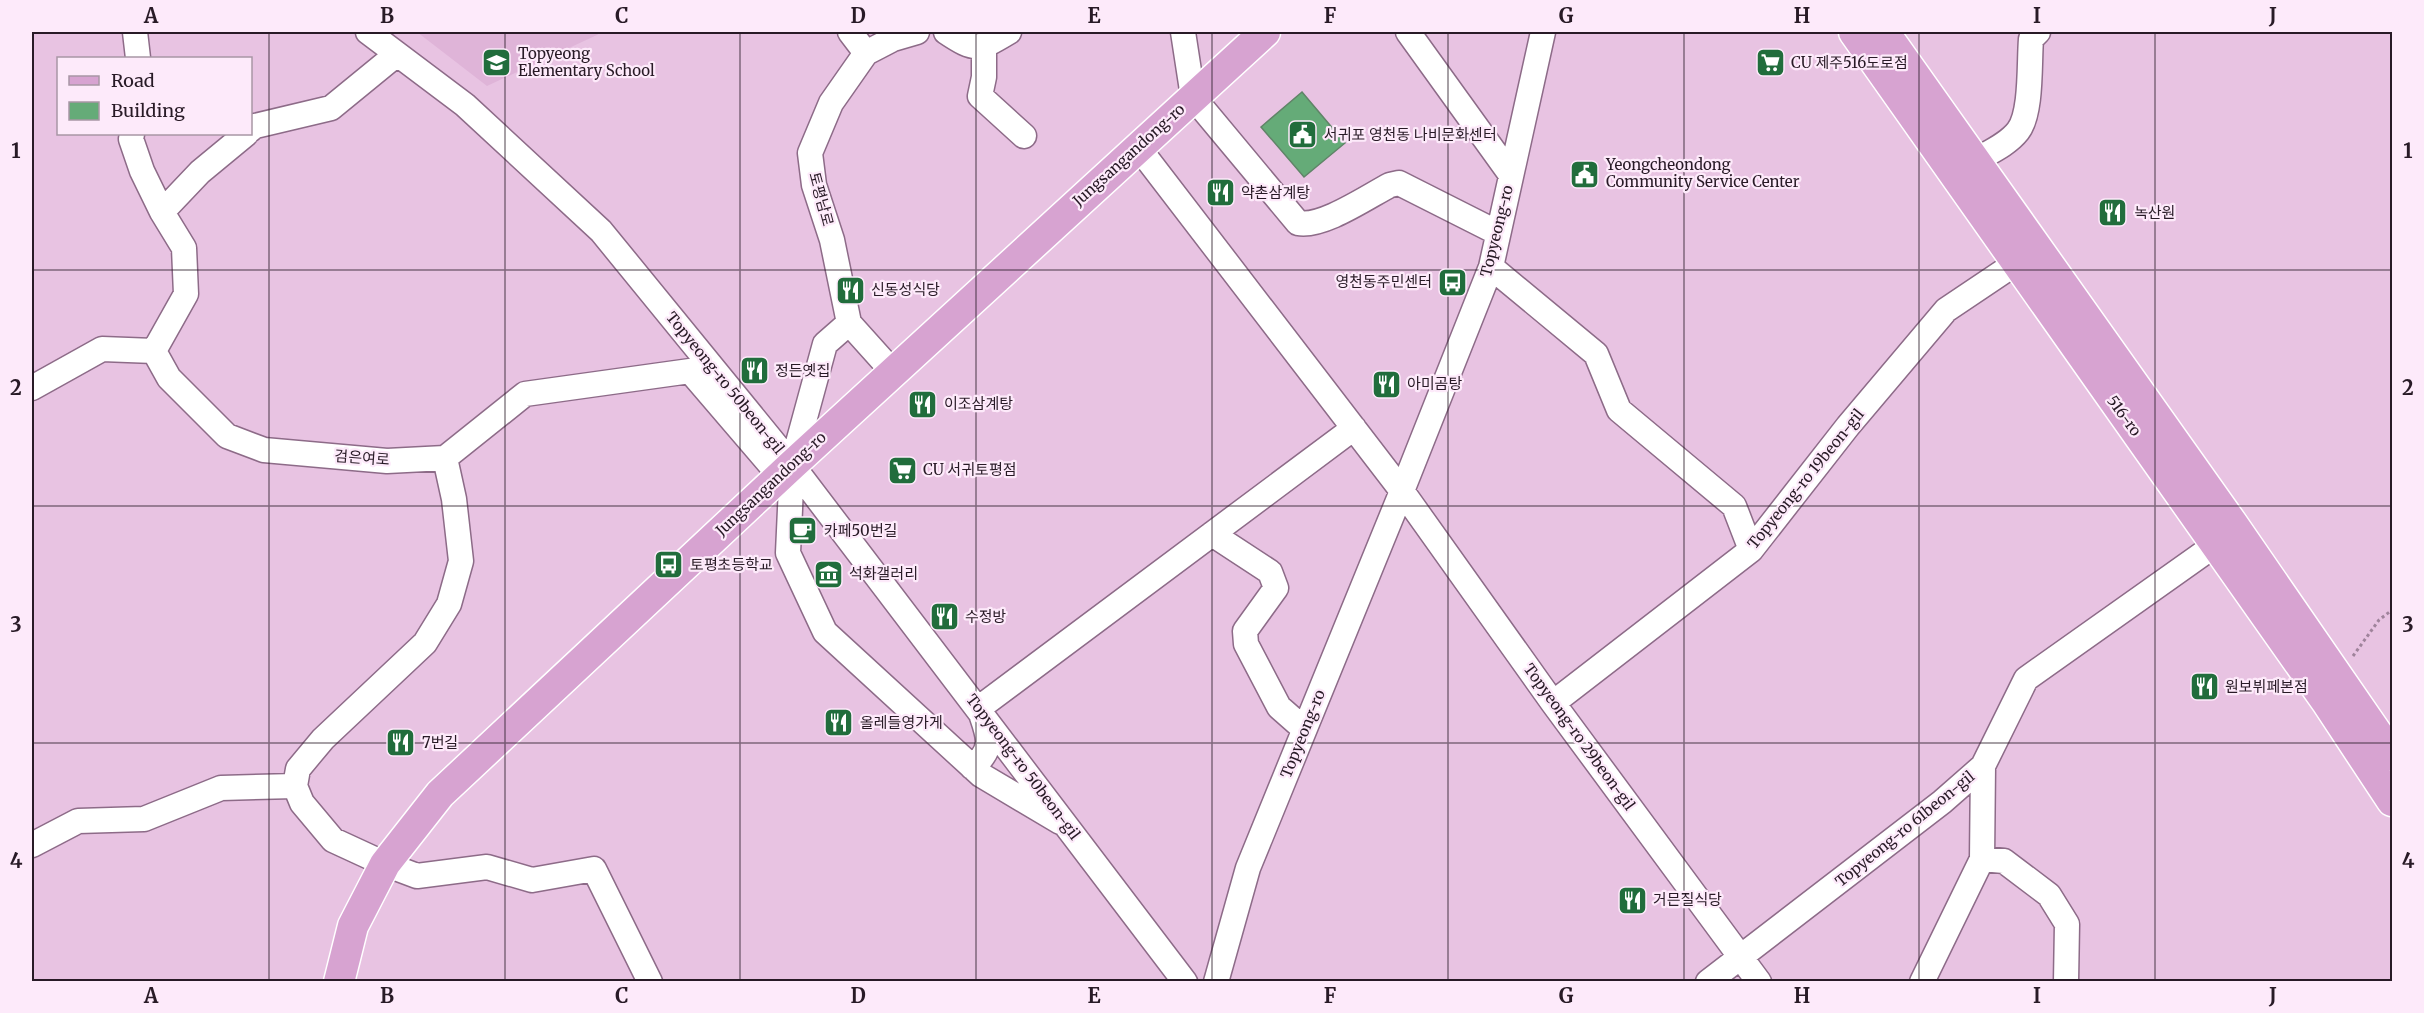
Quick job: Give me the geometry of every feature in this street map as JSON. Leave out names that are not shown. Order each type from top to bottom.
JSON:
[{"type":"main road","name":"Jungsangandong-ro","points":[[339,981],[353,926],[385,864],[440,794],[786,470],[1265,32]]},
{"type":"main road","name":"516-ro","points":[[1854,32],[2326,701],[2392,801]]},
{"type":"main road","name":"516-ro","points":[[1884,32],[2335,670],[2392,755]]},
{"type":"street","points":[[135,32],[138,57]]},
{"type":"street","name":"Topyeong-ro 50beon-gil","points":[[368,32],[465,105],[601,231],[786,470],[979,708],[1185,981]]},
{"type":"street","points":[[850,32],[866,52],[893,39],[917,32]]},
{"type":"street","points":[[946,32],[968,46],[984,45],[1010,32]]},
{"type":"street","points":[[1183,32],[1193,97],[1298,223],[1306,225],[1321,221],[1390,185],[1399,183],[1498,233]]},
{"type":"street","points":[[1408,32],[1511,175]]},
{"type":"street","name":"Topyeong-ro","points":[[1216,981],[1248,868],[1491,267],[1543,32]]},
{"type":"street","points":[[1976,160],[1998,148],[2019,130],[2029,102],[2031,39],[2038,32]]},
{"type":"street","points":[[984,45],[984,77],[980,96],[1024,136]]},
{"type":"street","name":"토평남로","points":[[849,323],[832,240],[814,185],[810,153],[831,103],[866,52]]},
{"type":"street","points":[[252,128],[331,108],[397,54]]},
{"type":"street","points":[[32,387],[102,349],[154,351],[186,294],[184,248],[162,212],[142,171],[131,139],[132,135]]},
{"type":"street","points":[[162,212],[200,172],[245,135]]},
{"type":"street","points":[[1138,147],[1402,491]]},
{"type":"street","name":"Topyeong-ro 19beon-gil","points":[[1553,703],[1751,550],[1848,426],[1946,310],[2016,263]]},
{"type":"street","points":[[1491,267],[1596,354],[1619,410],[1734,507],[1751,550]]},
{"type":"street","points":[[893,372],[849,323],[825,344],[786,470],[788,553],[825,632],[981,775],[1070,827]]},
{"type":"street","name":"검은여로","points":[[154,351],[169,378],[226,436],[255,447],[264,450],[387,461],[445,458]]},
{"type":"street","points":[[650,981],[594,869],[532,880],[487,867],[417,876],[333,840],[302,803],[295,786],[298,770],[323,739],[425,643],[449,604],[460,561],[454,498],[445,458],[525,394],[690,371],[786,470]]},
{"type":"street","points":[[972,767],[982,759],[990,740],[979,708],[1354,428]]},
{"type":"street","name":"Topyeong-ro 29beon-gil","points":[[1402,491],[1553,703],[1759,981]]},
{"type":"street","points":[[1212,534],[1270,572],[1276,588],[1245,631],[1245,644],[1279,707],[1304,729]]},
{"type":"street","name":"Topyeong-ro 61beon-gil","points":[[1708,981],[1942,802],[1983,766],[2025,679],[2215,545]]},
{"type":"street","points":[[1922,981],[1982,859],[1983,766]]},
{"type":"street","points":[[32,842],[78,821],[144,819],[222,788],[295,786]]},
{"type":"street","points":[[1982,859],[2004,861],[2049,895],[2067,924],[2066,981]]},
{"type":"path","points":[[2335,670],[2354,655],[2379,620],[2392,610]]},
{"type":"shaded area","name":"Topyeong Elementary School","points":[[417,32],[601,32],[487,86]]},
{"type":"building","name":"서귀포 영천동 나비문화센터","points":[[1302,92],[1345,143],[1304,177],[1261,127]]},
{"type":"place","name":"Topyeong Elementary School","points":[[497,63]]},
{"type":"place","name":"CU 제주516도로점","points":[[1770,63]]},
{"type":"place","name":"서귀포 영천동 나비문화센터","points":[[1303,135]]},
{"type":"place","name":"Yeongcheondong Community Service Center","points":[[1585,174]]},
{"type":"place","name":"약촌삼계탕","points":[[1220,193]]},
{"type":"place","name":"녹산원","points":[[2113,213]]},
{"type":"place","name":"영천동주민센터","points":[[1453,282]]},
{"type":"place","name":"신동성식당","points":[[850,290]]},
{"type":"place","name":"정든옛집","points":[[754,371]]},
{"type":"place","name":"아미곰탕","points":[[1386,384]]},
{"type":"place","name":"이조삼계탕","points":[[923,404]]},
{"type":"place","name":"CU 서귀토평점","points":[[902,470]]},
{"type":"place","name":"카페50번길","points":[[803,531]]},
{"type":"place","name":"토평초등학교","points":[[669,565]]},
{"type":"place","name":"석화갤러리","points":[[828,574]]},
{"type":"place","name":"수정방","points":[[944,617]]},
{"type":"place","name":"원보뷔페본점","points":[[2204,687]]},
{"type":"place","name":"올레들영가게","points":[[839,723]]},
{"type":"place","name":"7번길","points":[[401,743]]},
{"type":"place","name":"거믄질식당","points":[[1632,900]]}]
